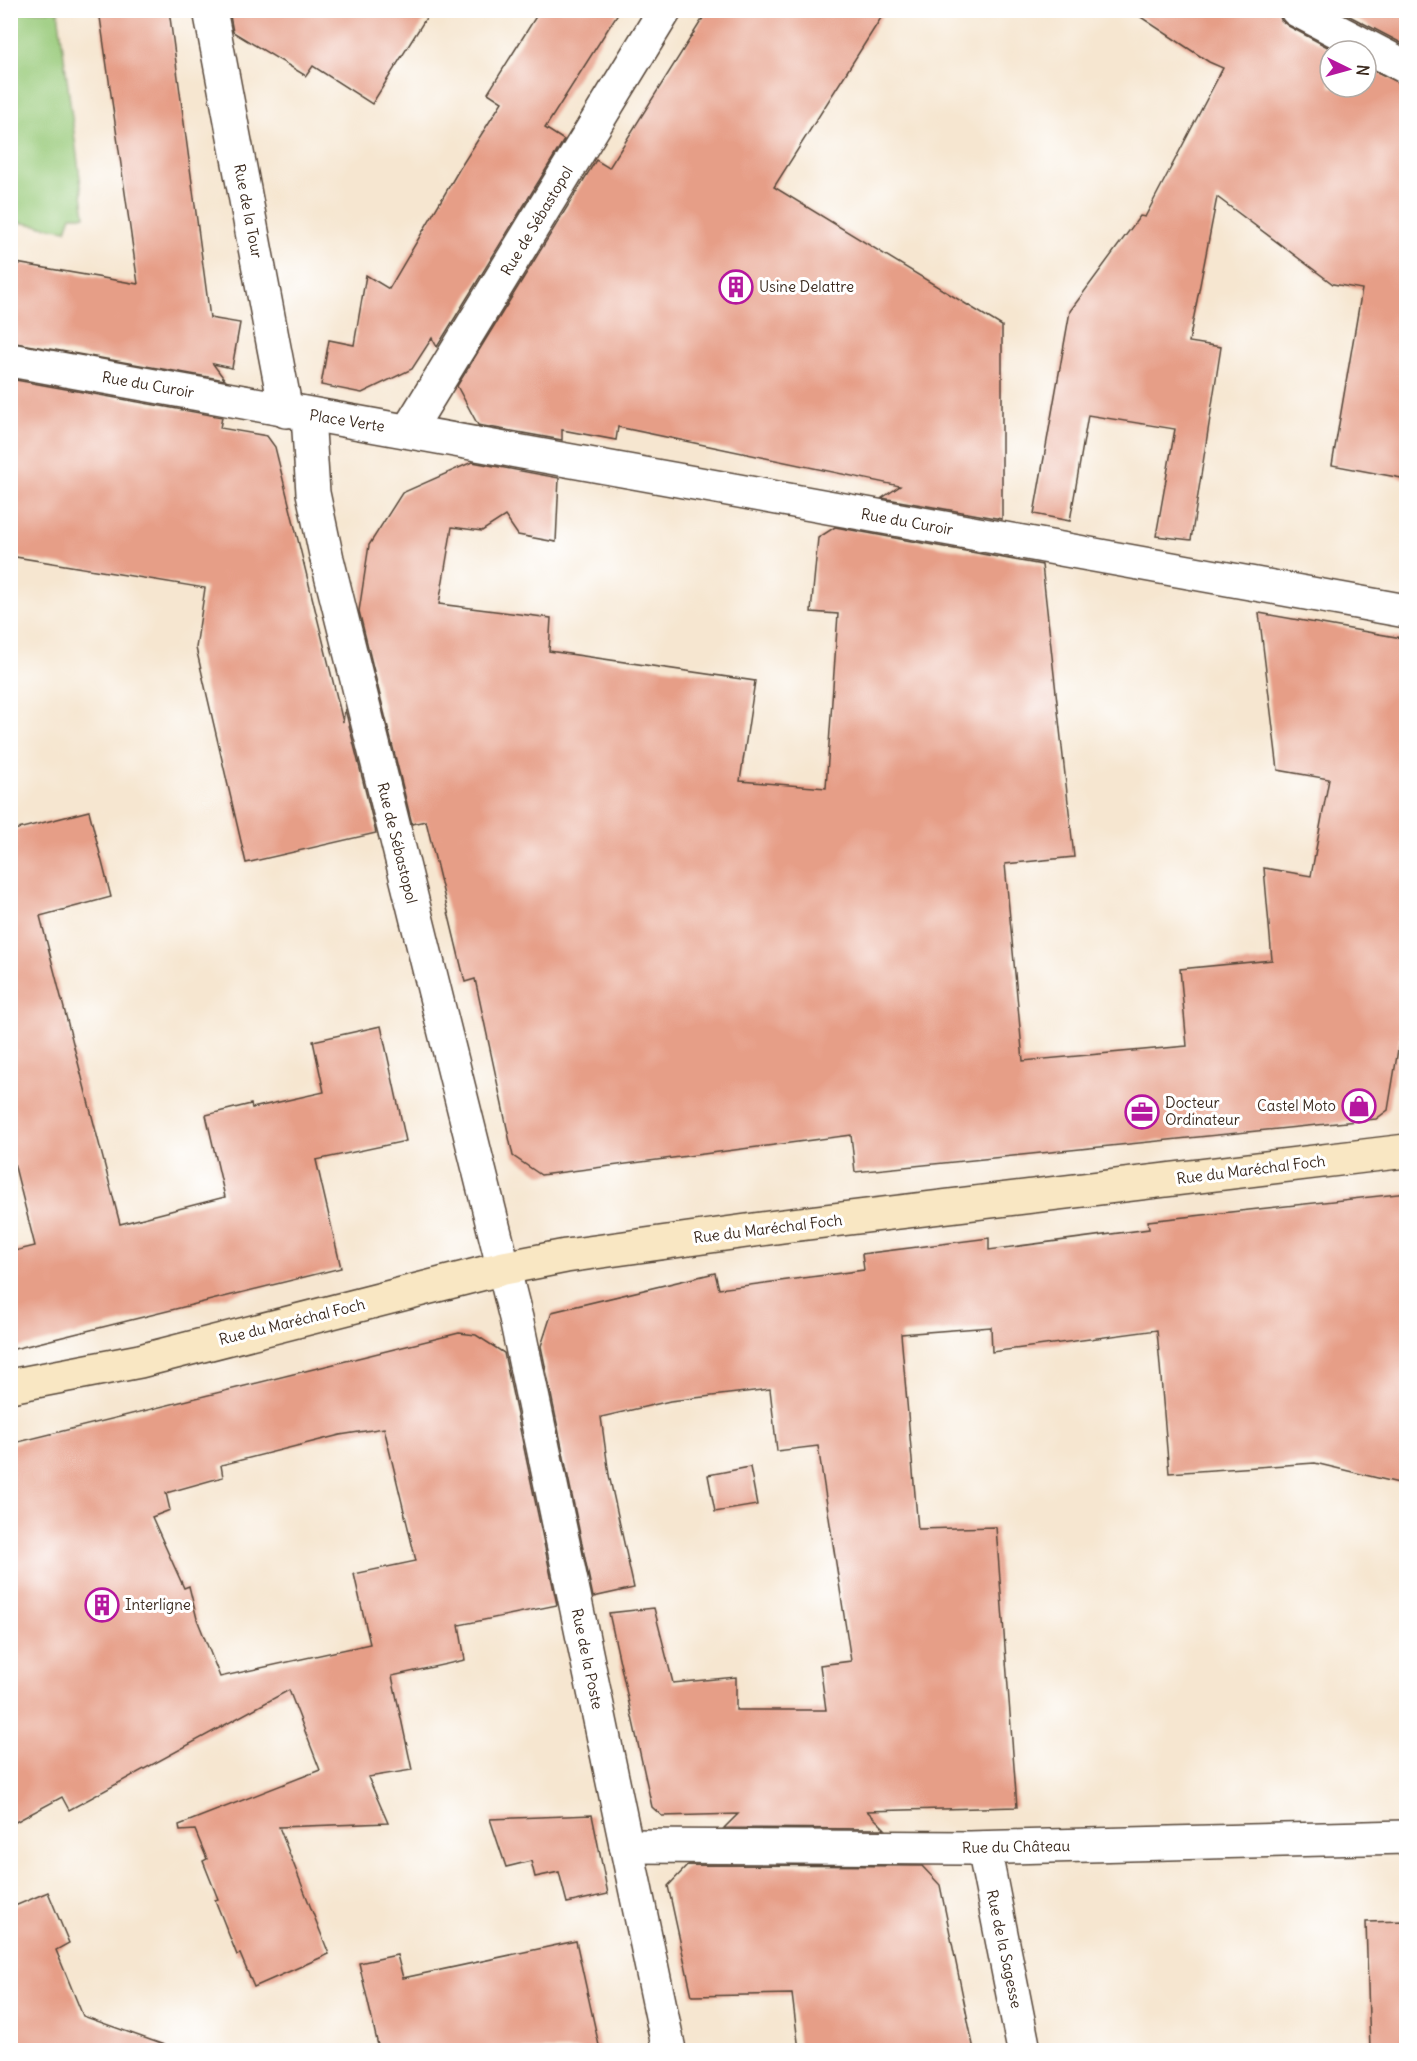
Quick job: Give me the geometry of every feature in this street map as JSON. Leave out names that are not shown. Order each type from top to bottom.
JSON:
[{"type":"main road","name":"Rue du Maréchal Foch","points":[[10,1386],[140,1361],[504,1268],[566,1256],[783,1226],[1406,1148]]},
{"type":"main road","name":"Rue du Maréchal Foch","points":[[10,1409],[140,1361]]},
{"type":"street","name":"Rue de la Tour","points":[[210,10],[297,413]]},
{"type":"street","name":"Rue de Sébastopol","points":[[408,432],[665,10]]},
{"type":"street","points":[[1297,10],[1407,67]]},
{"type":"street","name":"Rue du Curoir","points":[[10,360],[297,413]]},
{"type":"street","name":"Place Verte","points":[[297,413],[408,432]]},
{"type":"street","name":"Rue de Sébastopol","points":[[297,413],[327,559],[479,1178],[504,1268]]},
{"type":"street","name":"Rue du Curoir","points":[[408,432],[1407,611]]},
{"type":"street","name":"Rue de la Poste","points":[[504,1268],[669,2050]]},
{"type":"street","name":"Rue du Château","points":[[626,1846],[984,1848],[1407,1837]]},
{"type":"street","name":"Rue de la Sagesse","points":[[984,1848],[1024,2050]]},
{"type":"green space","points":[[10,11],[58,11],[85,216],[71,216],[66,230],[11,221]]},
{"type":"building","points":[[99,10],[169,10],[210,318],[240,323],[232,368],[213,364],[225,380],[10,342],[10,262],[138,284]]},
{"type":"building","points":[[229,10],[431,10],[372,104],[313,66],[306,76],[233,32]]},
{"type":"building","points":[[540,10],[620,10],[545,128],[564,140],[437,347],[432,338],[412,369],[362,393],[321,385],[329,340],[354,345],[366,275],[389,289],[460,168],[502,102],[488,93]]},
{"type":"building","name":"Usine Delattre","points":[[708,10],[886,10],[774,187],[1002,326],[1002,519],[882,498],[900,486],[618,427],[616,440],[562,430],[562,440],[478,425],[457,386],[596,160],[609,168]]},
{"type":"building","points":[[1130,10],[1278,10],[1281,20],[1288,26],[1318,42],[1318,99],[1378,99],[1378,73],[1407,86],[1407,479],[1332,465],[1362,289],[1333,284],[1217,197],[1189,342],[1221,347],[1191,540],[1156,536],[1175,429],[1088,415],[1070,521],[1034,514],[1070,311],[1140,216],[1145,217],[1223,68],[1209,62]]},
{"type":"building","points":[[1338,10],[1407,10],[1407,46]]},
{"type":"building","points":[[10,379],[222,417],[220,428],[267,436],[275,447],[343,722],[345,709],[376,833],[246,863],[196,648],[205,588],[10,556]]},
{"type":"building","points":[[472,462],[559,478],[556,542],[518,535],[505,516],[482,531],[452,527],[439,604],[551,618],[549,651],[755,681],[740,781],[826,788],[838,614],[811,612],[818,538],[835,527],[1042,565],[1074,857],[1005,864],[1023,1061],[1187,1046],[1180,969],[1272,960],[1264,868],[1311,876],[1329,779],[1278,770],[1259,613],[1407,639],[1407,995],[1388,1110],[1376,1119],[855,1172],[851,1135],[541,1175],[513,1156],[475,979],[465,982],[426,821],[412,824],[359,611],[369,545],[402,493]]},
{"type":"building","points":[[89,811],[111,897],[40,916],[120,1224],[225,1197],[206,1115],[251,1104],[252,1108],[324,1092],[313,1041],[381,1026],[406,1141],[316,1160],[341,1268],[10,1350],[10,1252],[35,1246],[10,1147],[10,831]]},
{"type":"building","points":[[1407,1193],[1407,1485],[1315,1463],[1169,1473],[1157,1330],[992,1352],[991,1327],[901,1334],[918,1529],[996,1527],[1017,1807],[867,1811],[885,1829],[724,1828],[738,1814],[662,1816],[652,1807],[609,1613],[654,1608],[673,1683],[736,1677],[736,1710],[826,1710],[820,1665],[851,1661],[818,1446],[777,1451],[770,1389],[670,1401],[601,1417],[609,1475],[634,1588],[593,1597],[541,1346],[552,1312],[715,1273],[719,1289],[864,1270],[862,1254],[989,1238],[989,1250],[1149,1229],[1148,1221]]},
{"type":"building","points":[[459,1333],[476,1335],[504,1353],[557,1605],[459,1625],[465,1660],[392,1676],[412,1770],[368,1777],[388,1823],[279,1827],[329,1954],[254,1987],[240,1954],[237,1955],[215,1900],[218,1899],[203,1861],[207,1859],[195,1830],[180,1831],[179,1825],[320,1770],[289,1690],[69,1810],[62,1797],[10,1825],[10,1444]],"holes":[[[384,1428],[416,1561],[354,1574],[370,1644],[220,1677],[197,1619],[189,1586],[184,1588],[152,1517],[170,1510],[166,1493],[223,1477],[221,1465],[340,1435]]]},
{"type":"building","points":[[750,1467],[757,1505],[715,1512],[708,1475]]},
{"type":"building","points":[[592,1815],[608,1894],[567,1903],[559,1872],[535,1877],[531,1861],[506,1867],[490,1819]]},
{"type":"building","points":[[688,1865],[922,1866],[940,1885],[974,2050],[799,2050],[792,1994],[692,1996],[668,1886]]},
{"type":"building","points":[[48,1892],[69,1943],[56,1950],[83,2016],[167,2046],[166,2050],[10,2050],[10,1908]]},
{"type":"building","points":[[1407,1921],[1407,2050],[1370,2050],[1366,1922]]},
{"type":"building","points":[[576,1941],[600,2050],[379,2050],[359,1963],[397,1955],[403,1978]]},
{"type":"place","name":"Usine Delattre","points":[[736,287]]},
{"type":"place","name":"Castel Moto","points":[[1359,1106]]},
{"type":"place","name":"Docteur Ordinateur","points":[[1142,1112]]},
{"type":"place","name":"Interligne","points":[[102,1605]]}]
